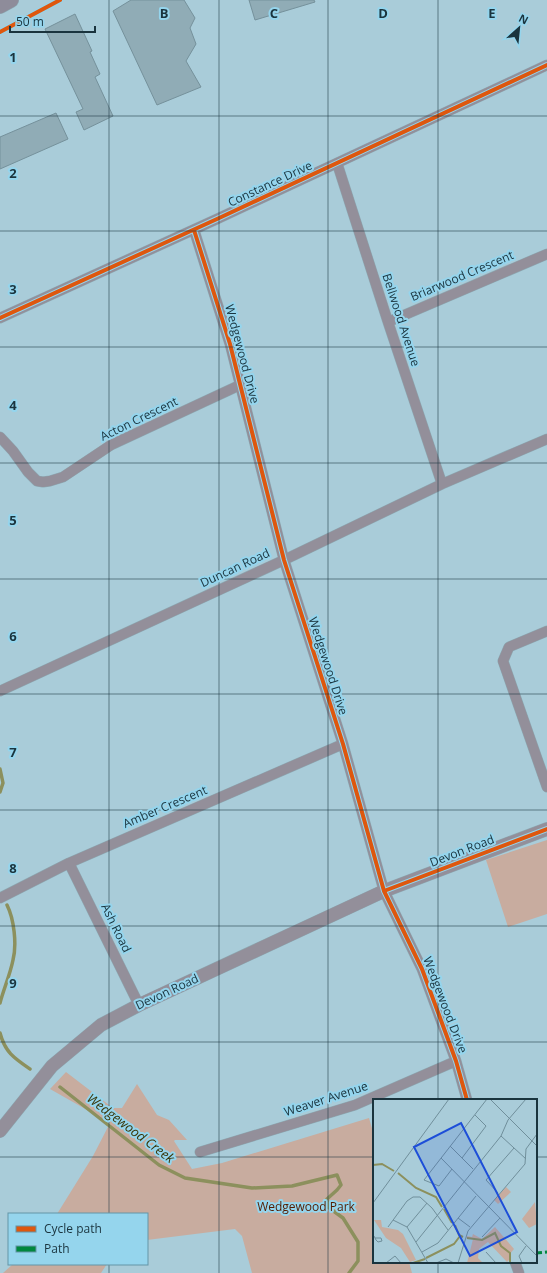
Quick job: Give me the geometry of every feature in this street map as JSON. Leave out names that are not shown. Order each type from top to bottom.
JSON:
[{"type":"main road","points":[[0,6],[11,0]]},
{"type":"street","name":"Constance Drive","points":[[0,318],[194,230],[547,66]]},
{"type":"street","name":"Bellwood Avenue","points":[[338,163],[388,322],[442,484]]},
{"type":"street","name":"Wedgewood Drive","points":[[194,230],[230,344],[284,560],[343,744],[384,890],[422,969],[456,1061],[467,1099]]},
{"type":"street","name":"Briarwood Crescent","points":[[388,322],[547,254]]},
{"type":"street","name":"Acton Crescent","points":[[0,437],[37,481],[50,481],[63,477],[111,445],[240,385]]},
{"type":"street","name":"Duncan Road","points":[[0,690],[284,560],[442,484],[547,439]]},
{"type":"street","points":[[547,631],[509,647],[503,661],[547,787]]},
{"type":"street","name":"Amber Crescent","points":[[0,898],[69,863],[343,744]]},
{"type":"street","name":"Devon Road","points":[[0,1131],[52,1066],[101,1025],[139,1004],[384,890],[547,829]]},
{"type":"street","name":"Ash Road","points":[[69,863],[139,1004]]},
{"type":"street","name":"Weaver Avenue","points":[[200,1152],[355,1105],[456,1061]]},
{"type":"street","points":[[515,1263],[518,1273]]},
{"type":"green space","points":[[547,840],[547,914],[508,927],[486,860]]},
{"type":"green space","name":"Wedgewood Park","points":[[66,1072],[113,1108],[122,1108],[137,1084],[157,1115],[169,1120],[187,1140],[174,1141],[192,1169],[222,1163],[369,1118],[373,1132],[373,1263],[409,1263],[412,1273],[252,1273],[242,1236],[235,1229],[148,1240],[148,1213],[58,1213],[93,1156],[110,1123],[50,1089]]},
{"type":"green space","points":[[12,1265],[106,1265],[101,1273],[3,1273]]},
{"type":"building","points":[[131,0],[184,0],[195,18],[190,28],[196,44],[186,61],[201,87],[157,105],[113,11]]},
{"type":"building","points":[[249,0],[314,0],[315,2],[255,20]]},
{"type":"building","points":[[75,14],[92,51],[90,52],[100,74],[95,77],[113,116],[84,130],[76,112],[83,109],[45,29]]},
{"type":"building","points":[[56,113],[68,139],[0,169],[0,137]]},
{"type":"waterway","name":"Wedgewood Creek","points":[[0,769],[3,783],[0,792]]},
{"type":"waterway","name":"Wedgewood Creek","points":[[0,1003],[12,966],[15,947],[13,924],[7,905]]},
{"type":"waterway","name":"Wedgewood Creek","points":[[0,1033],[7,1050],[30,1069]]},
{"type":"waterway","name":"Wedgewood Creek","points":[[60,1087],[159,1165],[185,1178],[252,1188],[292,1186],[337,1175],[341,1185],[327,1199],[328,1207],[343,1218],[358,1242],[358,1261],[349,1273]]},
{"type":"marked path","points":[[537,1253],[547,1252]]},
{"type":"cycle path","points":[[0,32],[60,0]]},
{"type":"cycle path","points":[[0,318],[217,219],[547,65]]},
{"type":"cycle path","points":[[194,230],[230,344],[284,560],[343,744],[384,891],[422,969],[456,1061],[467,1099]]},
{"type":"cycle path","points":[[384,891],[547,829]]}]
